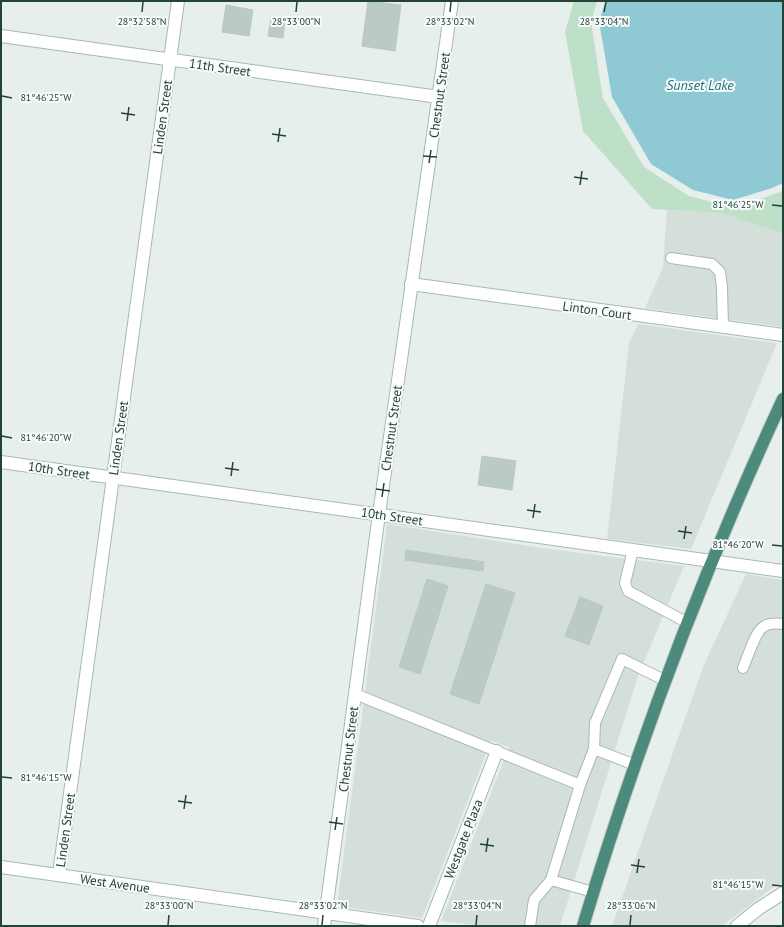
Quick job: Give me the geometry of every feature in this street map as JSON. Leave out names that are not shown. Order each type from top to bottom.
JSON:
[{"type":"highway","points":[[583,926],[607,846],[635,765],[688,623],[760,449],[783,399]]},
{"type":"street","name":"Linden Street","points":[[59,874],[178,1]]},
{"type":"street","name":"Chestnut Street","points":[[324,926],[378,514],[452,1]]},
{"type":"street","name":"11th Street","points":[[1,36],[439,97]]},
{"type":"street","name":"Linton Court","points":[[411,284],[783,335]]},
{"type":"street","name":"10th Street","points":[[1,462],[783,571]]},
{"type":"street","name":"Westgate Plaza","points":[[429,926],[497,751]]},
{"type":"street","name":"West Avenue","points":[[1,867],[59,874],[326,914],[371,923],[418,926]]},
{"type":"street","points":[[737,926],[758,909],[783,893]]},
{"type":"lane","points":[[670,258],[712,264],[720,272],[722,286],[723,327]]},
{"type":"lane","points":[[632,550],[625,583],[628,591],[688,623]]},
{"type":"lane","points":[[743,668],[758,633],[762,628],[768,624],[783,624]]},
{"type":"lane","points":[[530,926],[534,900],[551,880],[580,785],[594,749],[595,723],[622,659],[666,681]]},
{"type":"lane","points":[[355,694],[580,785]]},
{"type":"lane","points":[[594,749],[635,765]]},
{"type":"lane","points":[[551,880],[593,892]]},
{"type":"shaded area","points":[[667,210],[723,213],[783,234],[783,327],[645,308],[663,267]]},
{"type":"shaded area","points":[[638,324],[777,343],[691,549],[607,539],[629,343]]},
{"type":"shaded area","points":[[387,524],[549,549],[684,566],[638,676],[560,926],[482,926],[441,921],[509,747],[491,741],[422,918],[337,906]]},
{"type":"shaded area","points":[[746,574],[783,580],[783,883],[771,889],[722,926],[612,926],[703,667]]},
{"type":"green space","points":[[574,1],[597,1],[591,22],[603,98],[644,167],[689,196],[731,207],[736,207],[783,191],[783,234],[722,213],[652,209],[583,131],[565,32]]},
{"type":"water","name":"Sunset Lake","points":[[606,1],[783,1],[783,183],[733,200],[693,190],[651,164],[612,97],[599,21]]},
{"type":"building","points":[[368,1],[401,5],[395,51],[362,46]]},
{"type":"building","points":[[226,5],[253,10],[249,36],[222,32]]},
{"type":"building","points":[[271,18],[285,19],[283,38],[268,36]]},
{"type":"building","points":[[482,456],[516,461],[512,490],[478,485]]},
{"type":"building","points":[[406,550],[484,562],[483,571],[405,560]]},
{"type":"building","points":[[427,579],[448,586],[420,674],[399,667]]},
{"type":"building","points":[[486,584],[515,593],[479,704],[450,694]]},
{"type":"building","points":[[580,597],[603,606],[589,645],[565,636]]}]
